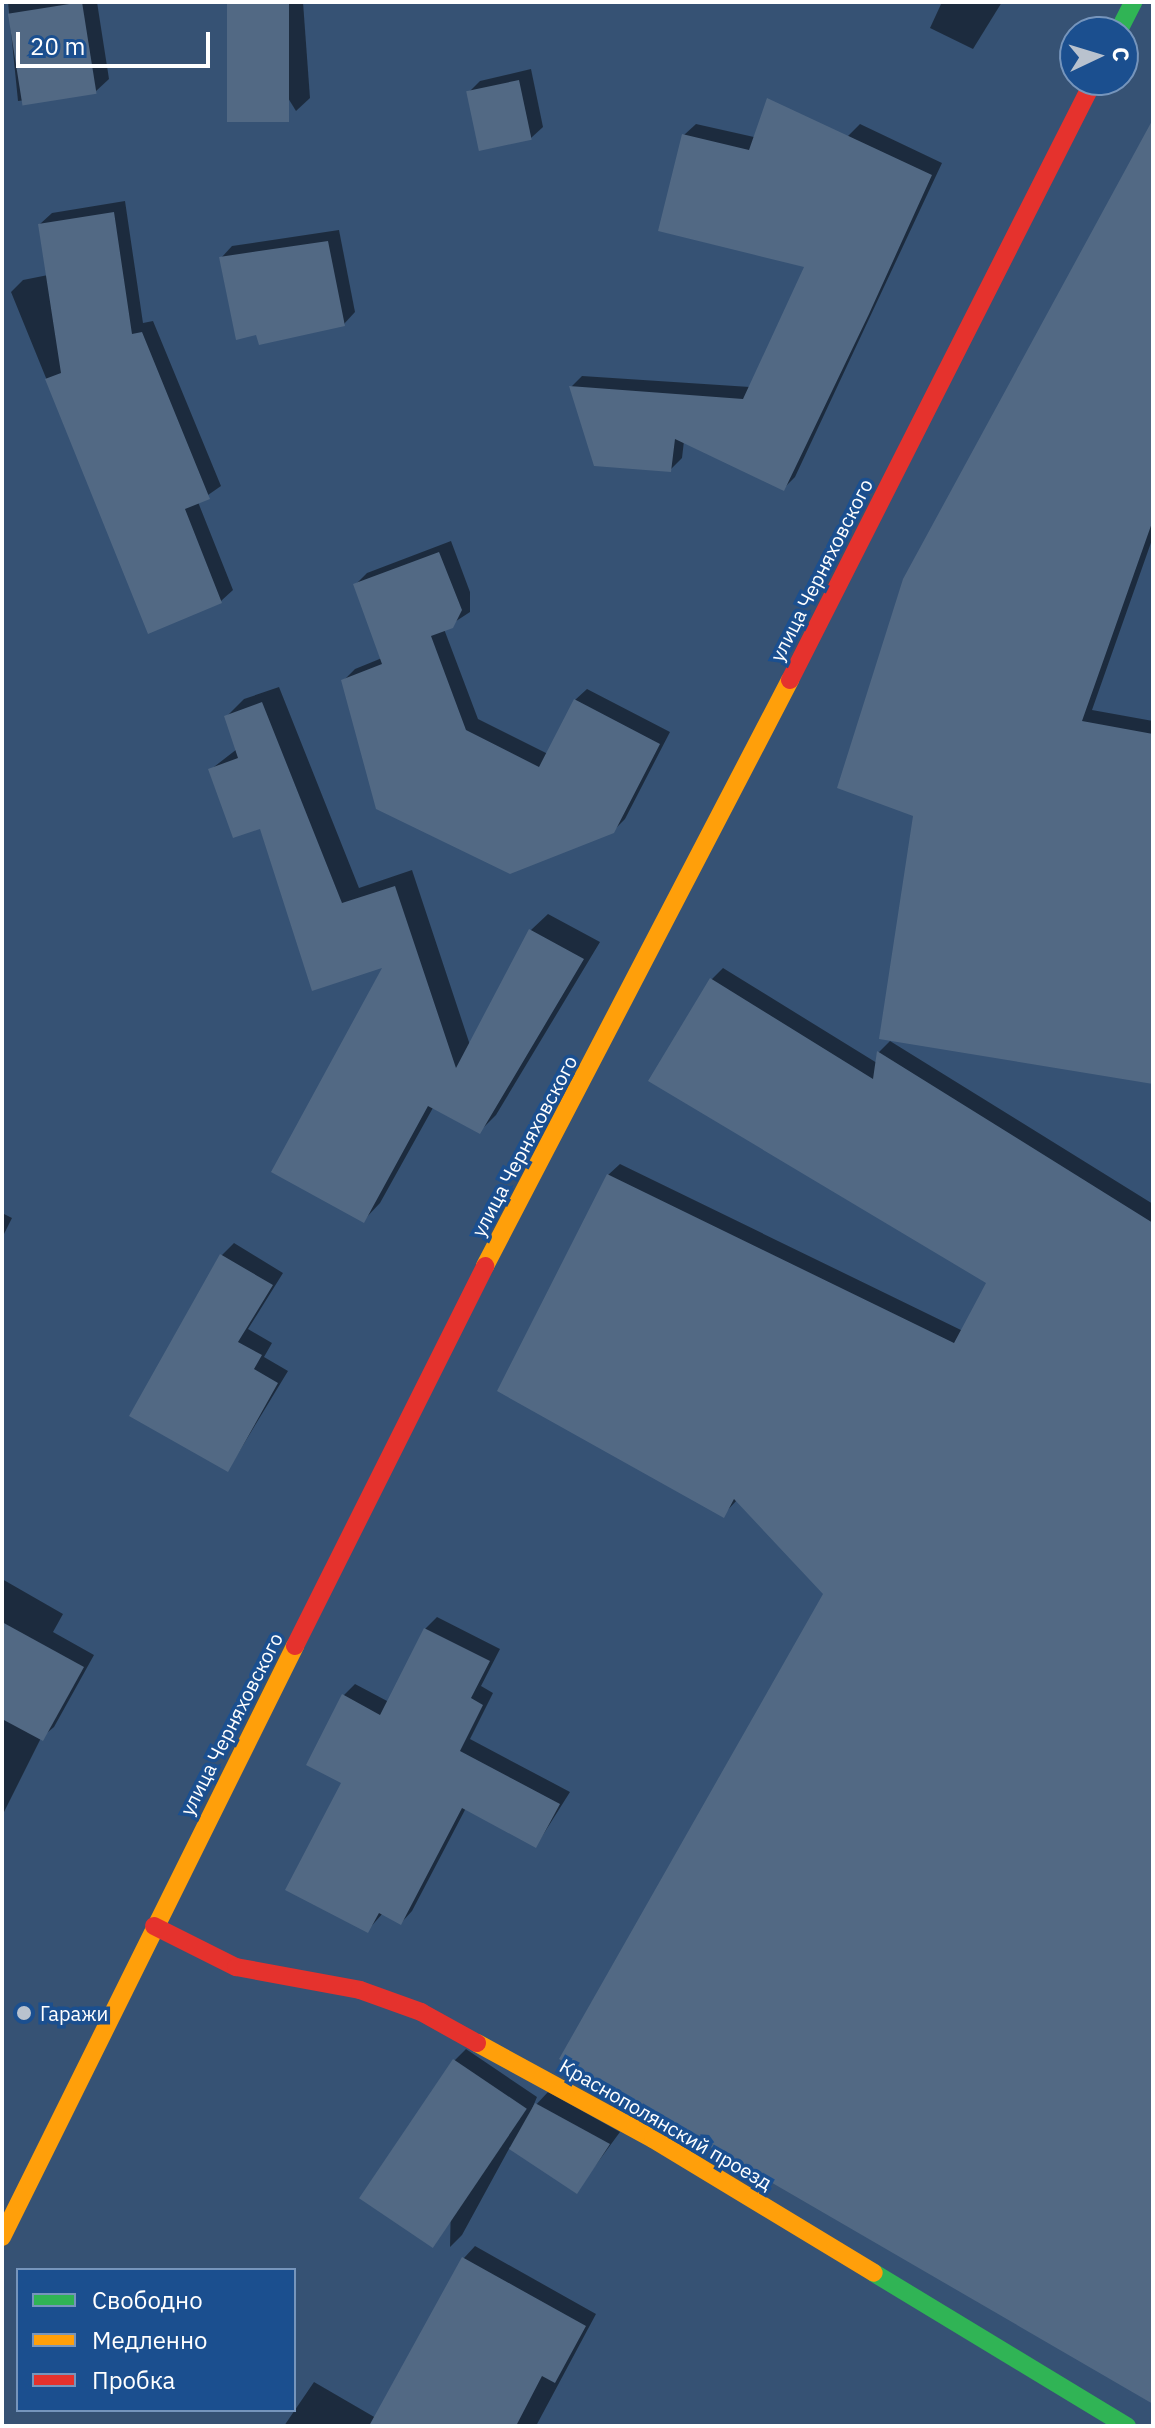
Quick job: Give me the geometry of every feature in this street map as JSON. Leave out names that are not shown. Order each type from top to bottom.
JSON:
[{"type":"main road","name":"улица Черняховского","points":[[2,2237],[476,1283],[719,821],[1086,96]]},
{"type":"main road","name":"Краснополянский проезд","points":[[154,1926],[236,1967],[360,1990],[421,2012],[653,2139],[1127,2426]]},
{"type":"building","points":[[82,2],[97,94],[22,106],[8,14]]},
{"type":"building","points":[[227,2],[289,2],[289,122],[227,122]]},
{"type":"building","points":[[519,80],[532,140],[479,151],[466,91]]},
{"type":"building","points":[[767,98],[932,175],[869,314],[784,491],[675,439],[671,472],[594,466],[569,386],[743,399],[804,267],[658,231],[682,134],[749,150]]},
{"type":"building","points":[[1153,119],[1153,520],[1082,721],[1153,734],[1153,1084],[879,1039],[913,816],[837,788],[903,579]]},
{"type":"building","points":[[114,212],[132,334],[142,332],[210,499],[185,509],[222,603],[148,634],[45,379],[61,373],[38,224]]},
{"type":"building","points":[[328,241],[345,326],[259,345],[256,335],[236,340],[219,257]]},
{"type":"building","points":[[439,552],[462,610],[453,628],[431,636],[466,730],[539,767],[574,699],[660,744],[614,833],[510,874],[376,809],[341,680],[382,664],[353,584]]},
{"type":"building","points":[[262,702],[342,903],[395,886],[456,1068],[529,929],[584,959],[480,1134],[428,1106],[364,1223],[271,1172],[382,968],[312,991],[260,829],[233,838],[208,769],[238,758],[224,716]]},
{"type":"building","points":[[710,978],[873,1079],[877,1051],[1153,1223],[1153,2404],[559,2059],[823,1594],[734,1499],[724,1518],[497,1391],[607,1174],[954,1343],[986,1283],[648,1081]]},
{"type":"building","points":[[220,1254],[273,1285],[238,1342],[262,1355],[254,1369],[278,1383],[228,1472],[129,1416]]},
{"type":"building","points":[[2,1622],[84,1667],[43,1741],[2,1719]]},
{"type":"building","points":[[424,1628],[490,1661],[471,1698],[483,1705],[460,1751],[560,1804],[536,1848],[462,1808],[401,1925],[379,1913],[368,1933],[285,1890],[341,1783],[306,1765],[342,1694],[380,1715]]},
{"type":"building","points":[[453,2059],[527,2109],[433,2248],[359,2198]]},
{"type":"building","points":[[535,2103],[610,2144],[577,2194],[509,2149]]},
{"type":"building","points":[[462,2257],[586,2326],[555,2383],[542,2376],[516,2426],[369,2426]]},
{"type":"traffic: fast","points":[[1126,16],[1133,2]]},
{"type":"traffic: fast","points":[[874,2273],[1127,2426]]},
{"type":"traffic: slow","points":[[485,1266],[790,680]]},
{"type":"traffic: slow","points":[[2,2237],[295,1646]]},
{"type":"traffic: slow","points":[[477,2043],[653,2139],[874,2273]]},
{"type":"traffic: jam","points":[[790,680],[1086,96]]},
{"type":"traffic: jam","points":[[295,1646],[485,1266]]},
{"type":"traffic: jam","points":[[154,1926],[236,1967],[360,1990],[421,2012],[477,2043]]},
{"type":"place","name":"Гаражи","points":[[24,2013]]}]
